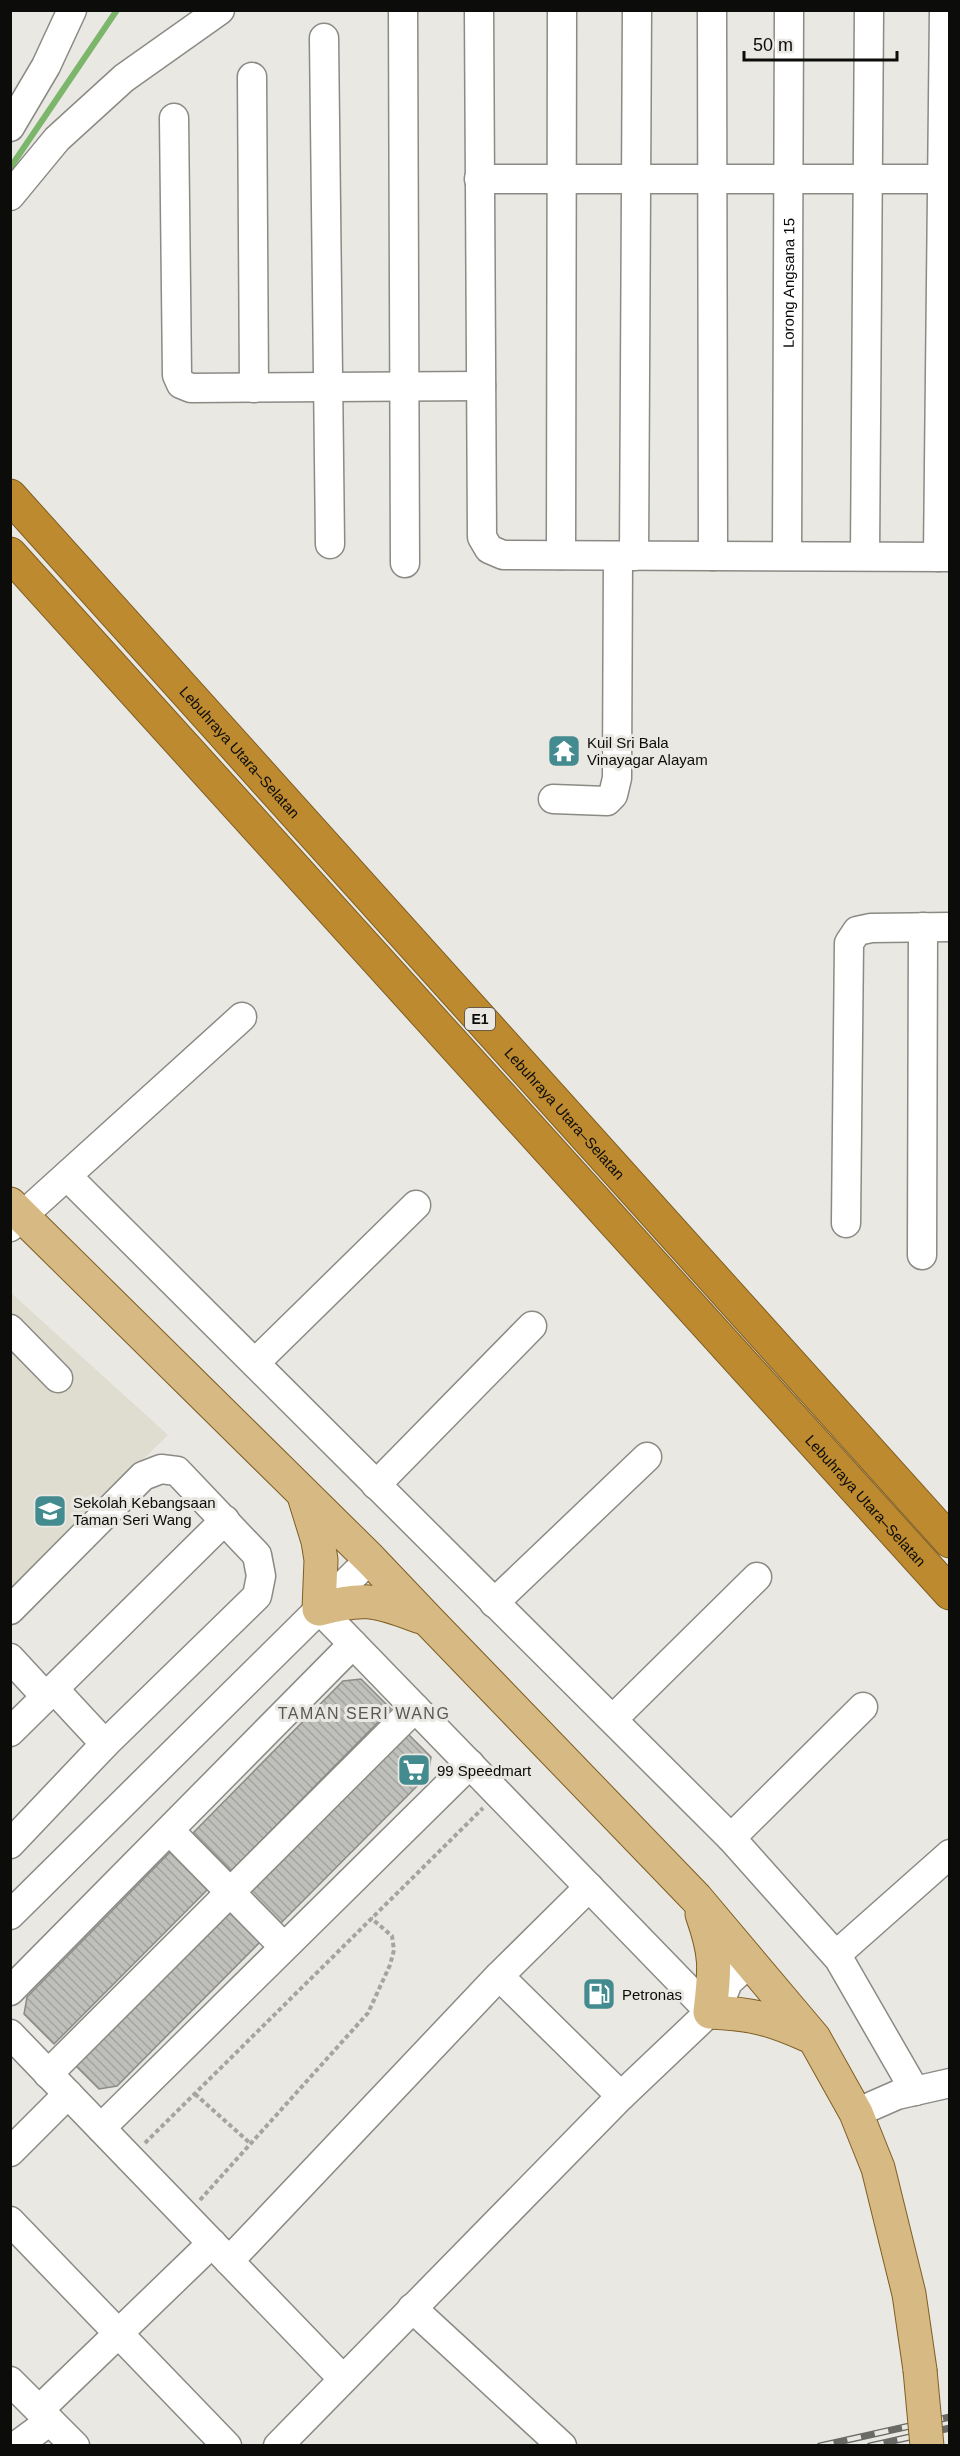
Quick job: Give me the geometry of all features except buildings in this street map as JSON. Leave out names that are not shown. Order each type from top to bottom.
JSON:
[{"type":"highway","name":"Lebuhraya Utara–Selatan","points":[[10,496],[950,1541]]},
{"type":"highway","name":"Lebuhraya Utara–Selatan","points":[[10,554],[950,1593]]},
{"type":"main road","points":[[15,1216],[370,1559],[696,1898],[814,2038],[856,2113],[878,2168],[909,2294],[920,2370],[927,2445]]},
{"type":"main road","points":[[304,1497],[318,1541],[321,1560],[319,1609],[349,1601],[378,1601],[428,1620]]},
{"type":"main road","points":[[696,1898],[713,1951],[715,2007],[782,2023],[814,2038]]},
{"type":"street","points":[[10,127],[46,66],[72,10]]},
{"type":"street","points":[[10,196],[57,139],[124,78],[220,10]]},
{"type":"street","points":[[404,10],[405,563]]},
{"type":"street","points":[[479,10],[482,537],[489,549],[503,555],[944,557],[946,179],[944,10]]},
{"type":"street","points":[[561,555],[562,10]]},
{"type":"street","points":[[553,799],[607,801],[613,795],[617,778],[637,179],[637,10]]},
{"type":"street","points":[[712,10],[713,556]]},
{"type":"street","name":"Lorong Angsana 15","points":[[787,556],[789,10]]},
{"type":"street","points":[[865,556],[869,10]]},
{"type":"street","points":[[324,38],[330,544]]},
{"type":"street","points":[[252,77],[254,388]]},
{"type":"street","points":[[174,118],[177,375],[181,384],[191,388],[481,386]]},
{"type":"street","points":[[479,179],[946,179]]},
{"type":"street","points":[[846,1223],[849,943],[857,931],[871,928],[936,927],[922,1255]]},
{"type":"street","points":[[15,1216],[67,1176],[242,1017]]},
{"type":"street","points":[[67,1176],[730,1838],[836,1955],[915,2091]]},
{"type":"street","points":[[255,1363],[416,1205]]},
{"type":"street","points":[[376,1485],[532,1326]]},
{"type":"street","points":[[10,1329],[58,1378]]},
{"type":"street","points":[[494,1603],[647,1457]]},
{"type":"street","points":[[10,1610],[143,1476],[161,1469],[177,1471],[225,1520],[257,1555],[261,1576],[257,1596],[105,1744],[10,1844]]},
{"type":"street","points":[[10,1732],[225,1520]]},
{"type":"street","points":[[10,1915],[370,1559]]},
{"type":"street","points":[[613,1719],[757,1578]]},
{"type":"street","points":[[319,1609],[589,1887],[715,2007]]},
{"type":"street","points":[[10,1991],[354,1644]]},
{"type":"street","points":[[10,1658],[105,1744]]},
{"type":"street","points":[[730,1838],[863,1707]]},
{"type":"street","points":[[48,2074],[415,1708]]},
{"type":"street","points":[[101,2128],[470,1764]]},
{"type":"street","points":[[170,1831],[283,1946]]},
{"type":"street","points":[[836,1955],[950,1854]]},
{"type":"street","points":[[16,2445],[118,2333],[220,2252],[589,1887]]},
{"type":"street","points":[[278,2445],[621,2096],[715,2007],[738,1996],[755,1970]]},
{"type":"street","points":[[499,1976],[621,2096]]},
{"type":"street","points":[[10,2034],[343,2379]]},
{"type":"street","points":[[856,2113],[889,2098],[950,2083]]},
{"type":"street","points":[[10,2152],[68,2094]]},
{"type":"street","points":[[10,2221],[227,2445]]},
{"type":"street","points":[[412,2308],[562,2445]]},
{"type":"street","points":[[10,2381],[75,2445]]},
{"type":"path","points":[[130,2158],[498,1793]]},
{"type":"path","points":[[186,2216],[368,2013],[390,1965],[394,1950],[392,1936],[371,1918]]},
{"type":"path","points":[[195,2094],[250,2143]]},
{"type":"shaded area","name":"Sekolah Kebangsaan Taman Seri Wang","points":[[10,1292],[168,1435],[11,1587],[10,1587]]},
{"type":"waterway","points":[[10,168],[117,10]]},
{"type":"railway","points":[[820,2446],[950,2417]]},
{"type":"railway","points":[[870,2446],[950,2428]]},
{"type":"place","name":"Kuil Sri Bala Vinayagar Alayam","points":[[564,751]]},
{"type":"place","name":"Sekolah Kebangsaan Taman Seri Wang","points":[[50,1511]]},
{"type":"place","name":"99 Speedmart","points":[[414,1770]]},
{"type":"place","name":"Petronas","points":[[599,1994]]},
{"type":"district","name":"TAMAN SERI WANG","points":[[364,1713]]}]
